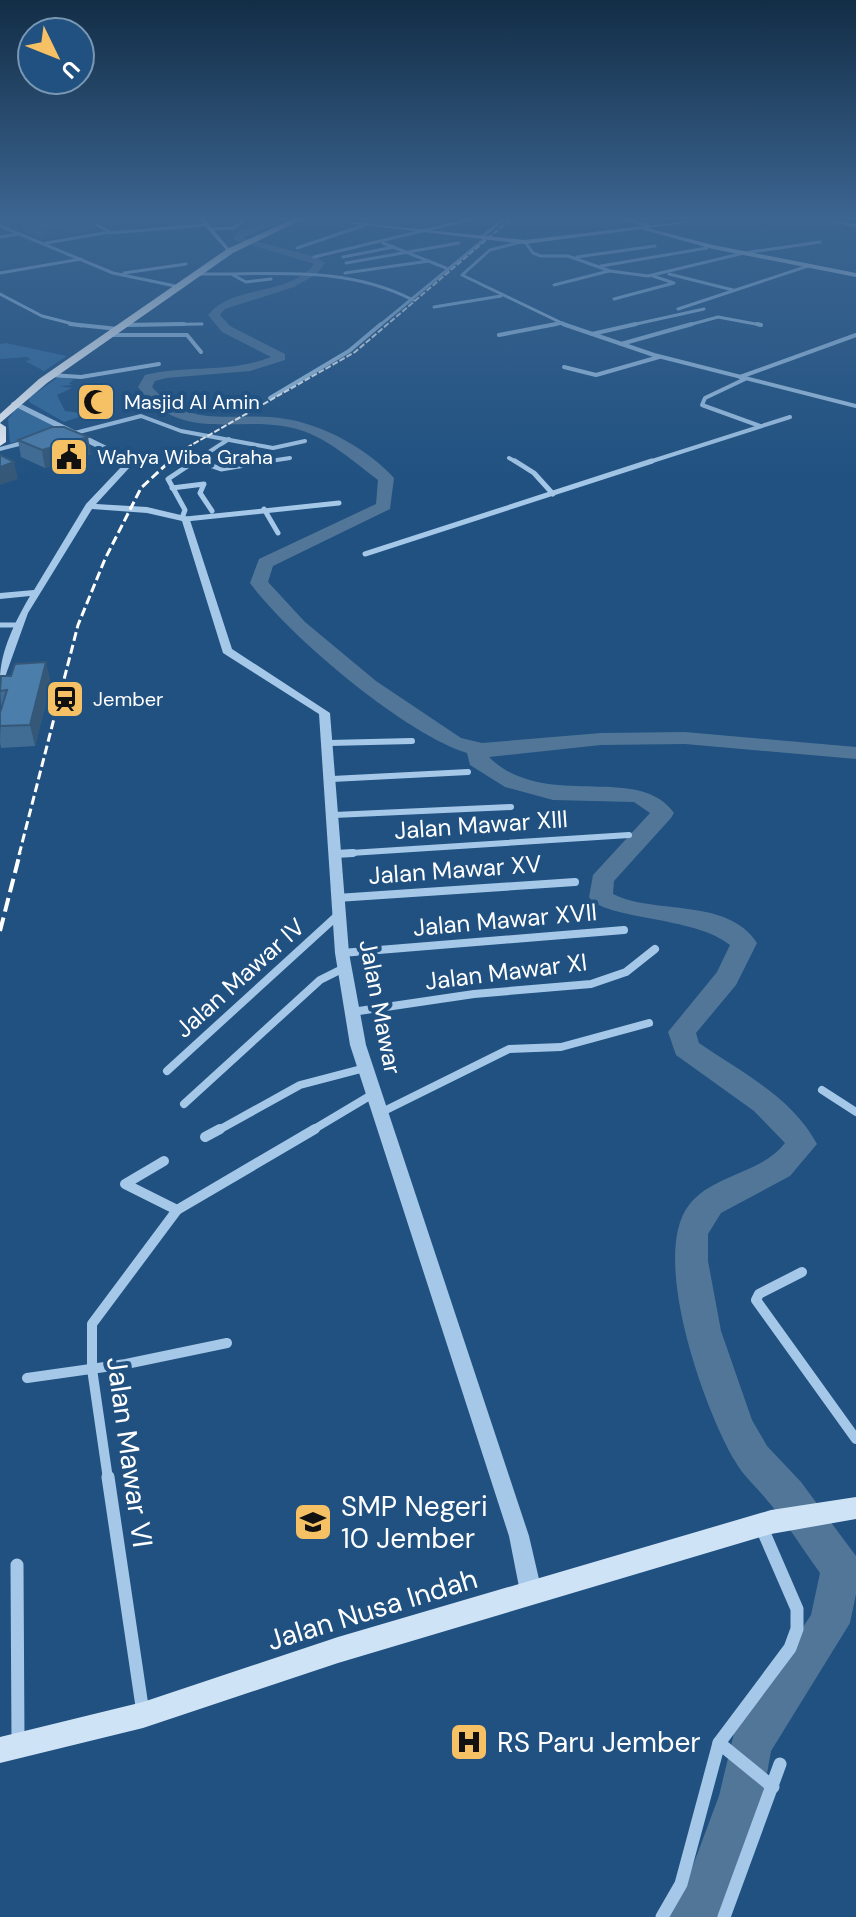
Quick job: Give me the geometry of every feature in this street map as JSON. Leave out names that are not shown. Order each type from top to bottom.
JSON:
[{"type":"highway","points":[[0,420],[15,403],[51,375],[151,306]]},
{"type":"highway","points":[[0,427],[0,442]]},
{"type":"main road","name":"Jalan Nusa Indah","points":[[9,1747],[143,1715],[531,1592],[766,1523],[856,1508]]},
{"type":"street","points":[[21,306],[66,326],[187,335],[201,352]]},
{"type":"street","points":[[270,398],[349,351],[405,306]]},
{"type":"street","points":[[528,306],[591,335],[742,378],[856,406]]},
{"type":"street","points":[[678,309],[686,306]]},
{"type":"street","points":[[591,335],[704,309]]},
{"type":"street","points":[[621,344],[718,317],[761,325]]},
{"type":"street","points":[[499,335],[564,323]]},
{"type":"street","points":[[116,330],[202,324]]},
{"type":"street","points":[[760,426],[702,405],[705,398],[742,378],[856,335]]},
{"type":"street","points":[[564,367],[596,375],[662,356]]},
{"type":"street","points":[[51,375],[81,377],[159,364]]},
{"type":"street","points":[[0,677],[23,617],[36,593],[89,506],[125,469],[126,461],[15,403]]},
{"type":"street","points":[[58,435],[141,416],[181,431],[274,449],[305,441]]},
{"type":"street","points":[[365,554],[790,417]]},
{"type":"street","points":[[0,449],[43,438]]},
{"type":"street","points":[[184,518],[185,510],[168,479],[229,438]]},
{"type":"street","points":[[194,460],[221,469],[290,458]]},
{"type":"street","points":[[509,458],[534,473],[553,494]]},
{"type":"street","points":[[172,488],[204,484],[200,493],[212,511]]},
{"type":"street","points":[[89,506],[184,518],[339,503]]},
{"type":"street","points":[[264,509],[278,533]]},
{"type":"street","name":"Jalan Mawar","points":[[184,518],[227,651],[262,676],[312,702],[324,713],[332,779],[337,898],[352,1013],[373,1094],[519,1536],[531,1592]]},
{"type":"street","points":[[0,596],[36,593]]},
{"type":"street","points":[[0,625],[23,617]]},
{"type":"street","points":[[329,743],[412,741]]},
{"type":"street","points":[[332,779],[468,772]]},
{"type":"street","points":[[334,815],[511,807]]},
{"type":"street","name":"Jalan Mawar XIII","points":[[335,854],[629,835]]},
{"type":"street","name":"Jalan Mawar XV","points":[[337,898],[575,882]]},
{"type":"street","name":"Jalan Mawar IV","points":[[167,1071],[339,914]]},
{"type":"street","name":"Jalan Mawar XVII","points":[[343,961],[624,930]]},
{"type":"street","name":"Jalan Mawar XI","points":[[352,1013],[474,994],[591,984],[626,972],[655,949]]},
{"type":"street","points":[[184,1104],[343,961]]},
{"type":"street","points":[[380,1114],[509,1049],[561,1047],[649,1023]]},
{"type":"street","points":[[205,1137],[300,1085],[365,1068]]},
{"type":"street","points":[[822,1090],[856,1112]]},
{"type":"street","name":"Jalan Mawar VI","points":[[143,1715],[92,1369],[92,1324],[177,1210],[373,1094]]},
{"type":"street","points":[[164,1161],[125,1184],[177,1210]]},
{"type":"street","points":[[802,1272],[759,1294],[756,1300],[856,1439]]},
{"type":"street","points":[[27,1378],[227,1343]]},
{"type":"street","points":[[662,1917],[681,1884],[724,1746],[790,1648],[797,1629],[797,1609],[766,1523]]},
{"type":"street","points":[[9,1747],[17,1565]]},
{"type":"street","points":[[724,1746],[770,1785]]},
{"type":"street","points":[[724,1917],[780,1764]]},
{"type":"shaded area","points":[[0,344],[67,356],[44,371],[25,361],[31,360],[27,357],[0,359]]},
{"type":"shaded area","points":[[60,376],[74,380],[69,383],[72,385],[59,386],[72,388],[57,395],[65,411],[88,414],[64,422],[29,402],[30,397]]},
{"type":"shaded area","points":[[18,406],[62,431],[10,443],[8,419]]},
{"type":"building","points":[[52,427],[64,427],[88,437],[42,450],[18,440]]},
{"type":"building","points":[[0,455],[14,462],[0,467]]},
{"type":"building","points":[[46,662],[30,725],[0,726],[0,713],[7,690],[0,691],[1,676],[11,676],[15,664]]},
{"type":"waterway","points":[[223,306],[214,315],[226,329],[281,357],[250,367],[166,374],[150,378],[145,387],[160,404],[197,420],[282,422],[313,430],[386,478],[384,506],[265,563],[259,583],[298,626],[369,685],[454,742],[478,749]]},
{"type":"waterway","points":[[478,749],[601,739],[685,738],[856,753]]},
{"type":"waterway","points":[[478,749],[478,760],[513,783],[573,795],[637,795],[650,800],[663,813],[602,880],[601,897],[612,903],[699,919],[716,925],[744,943],[727,978],[682,1032],[686,1048],[765,1103],[792,1129],[802,1144],[779,1167],[723,1195],[699,1215],[692,1234],[691,1261],[704,1331],[737,1429],[754,1458],[787,1495],[841,1568],[830,1623],[750,1744],[741,1796],[704,1898],[692,1917]]},
{"type":"railway","points":[[168,463],[181,451],[355,352],[408,306]]},
{"type":"railway","points":[[19,855],[78,625],[105,559],[141,488],[170,461]]},
{"type":"railway","points":[[0,931],[20,853]]},
{"type":"place","name":"Masjid Al Amin","points":[[96,402]]},
{"type":"place","name":"Wahya Wiba Graha","points":[[69,457]]},
{"type":"place","name":"Jember","points":[[65,699]]},
{"type":"place","name":"SMP Negeri 10 Jember","points":[[313,1522]]},
{"type":"place","name":"RS Paru Jember","points":[[469,1742]]}]
